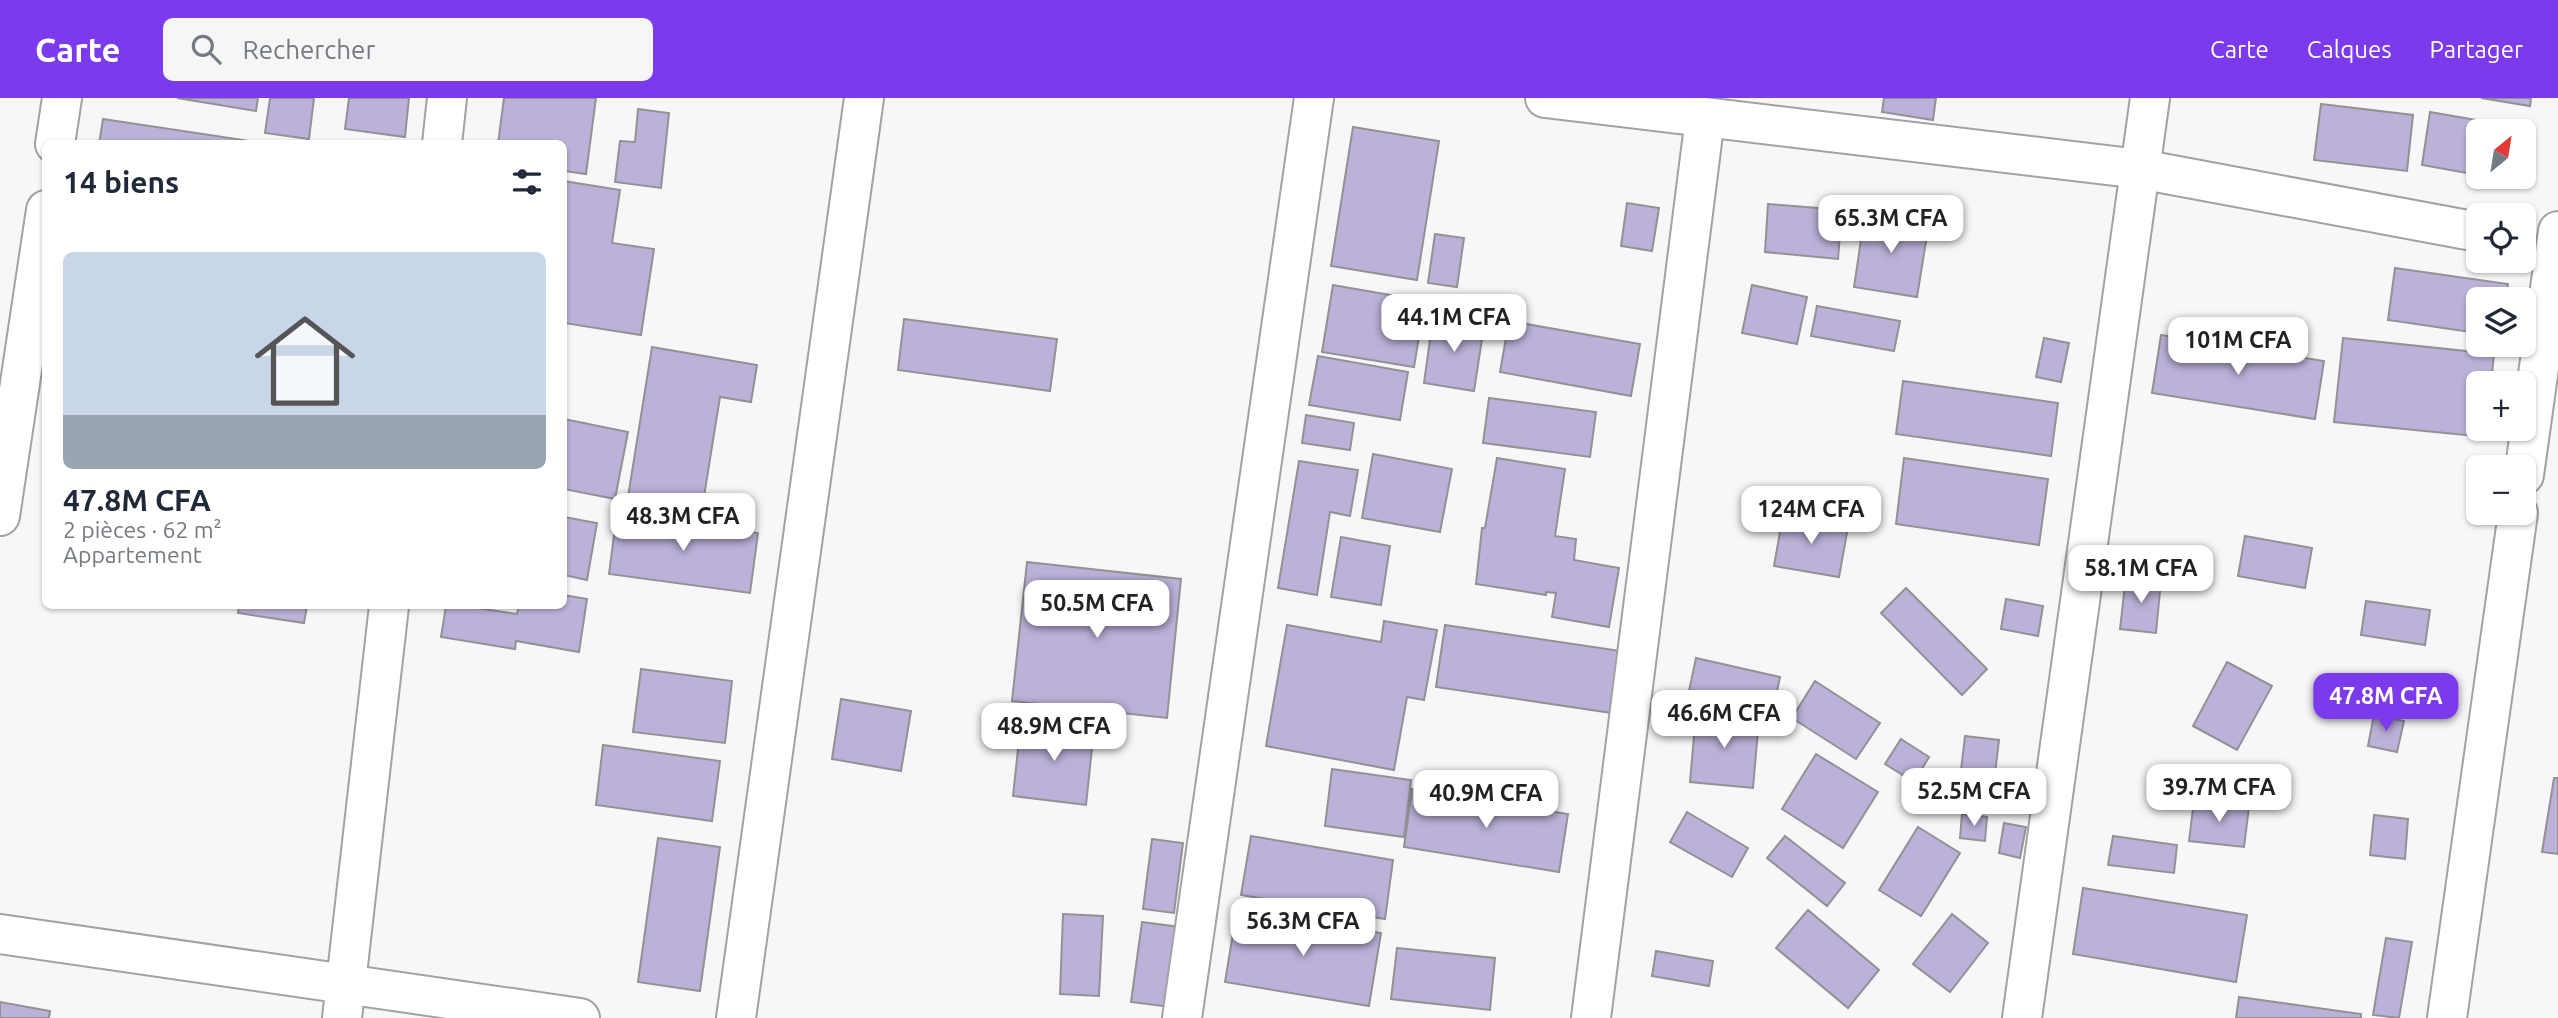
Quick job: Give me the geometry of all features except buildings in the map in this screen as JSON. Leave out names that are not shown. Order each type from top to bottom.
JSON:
[{"type":"street","points":[[56,140],[62,98]]},
{"type":"street","points":[[442,140],[447,98]]},
{"type":"street","points":[[736,1018],[864,98]]},
{"type":"street","points":[[1182,1018],[1314,98]]},
{"type":"street","points":[[1545,98],[2140,169],[2466,230]]},
{"type":"street","points":[[2022,1018],[2150,98]]},
{"type":"street","points":[[1591,1018],[1705,118]]},
{"type":"street","points":[[0,516],[42,238]]},
{"type":"street","points":[[2526,455],[2549,241]]},
{"type":"street","points":[[2447,1018],[2516,525]]},
{"type":"street","points":[[344,1001],[389,609]]},
{"type":"street","points":[[0,934],[344,1001],[580,1018]]}]
